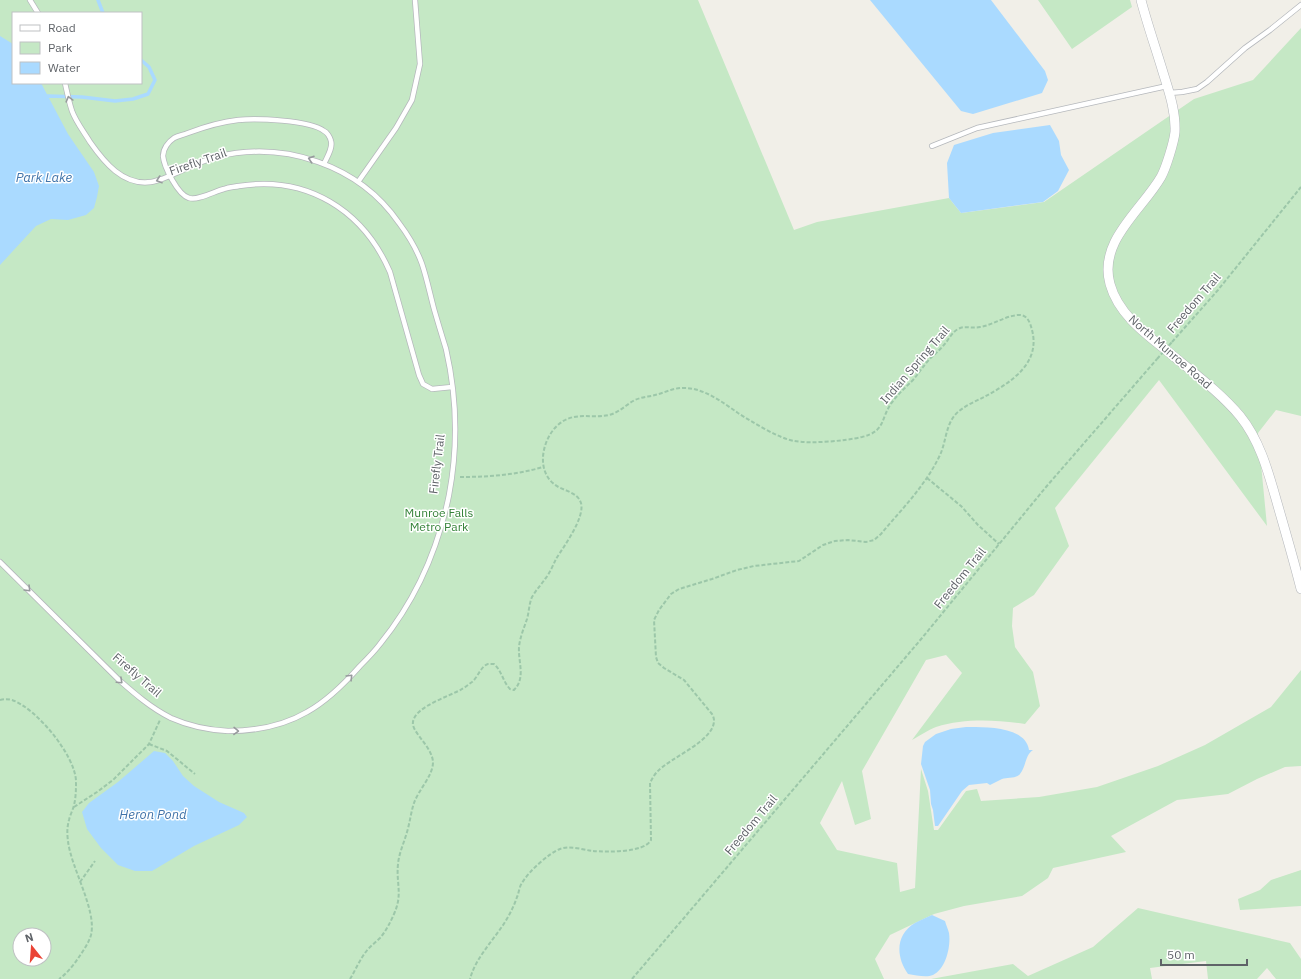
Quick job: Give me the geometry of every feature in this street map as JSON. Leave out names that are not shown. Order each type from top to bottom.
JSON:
[{"type":"street","name":"North Munroe Road","points":[[1141,0],[1168,89],[1174,114],[1175,133],[1162,176],[1114,242],[1109,256],[1108,272],[1110,285],[1126,314],[1140,329],[1224,399],[1248,427],[1266,464],[1301,588]]},
{"type":"lane","points":[[30,0],[37,12]]},
{"type":"lane","points":[[358,182],[396,128],[412,100],[420,64],[415,0]]},
{"type":"lane","points":[[932,146],[977,128],[1168,89],[1196,89],[1214,76],[1245,48],[1270,30],[1301,4]]},
{"type":"lane","points":[[0,562],[119,680],[145,702],[163,714],[178,721],[203,728],[245,731],[260,729],[285,722],[308,712],[319,705],[348,679],[380,644],[412,597],[430,558],[441,528],[452,476],[455,439],[455,408],[446,350],[418,255],[398,221],[374,195],[358,182],[342,172],[324,164],[292,154],[278,152],[252,151],[216,157],[150,183],[128,179],[114,170],[103,160],[84,133],[73,114],[65,84]]},
{"type":"lane","points":[[324,164],[331,147],[331,141],[325,131],[319,128],[280,120],[239,119],[205,127],[174,138],[168,143],[163,155],[179,192],[190,199],[239,186],[255,184],[281,185],[311,193],[330,201],[344,211],[365,231],[376,245],[386,262],[422,384],[432,388],[452,387]]},
{"type":"path","name":"Freedom Trail","points":[[632,979],[922,638],[1046,487],[1157,358],[1218,290],[1301,187]]},
{"type":"path","name":"Indian Spring Trail","points":[[470,979],[479,957],[504,924],[511,912],[522,883],[542,860],[562,848],[569,847],[593,851],[623,851],[643,847],[649,844],[651,840],[650,783],[652,777],[657,771],[695,746],[707,736],[712,728],[714,720],[712,714],[684,680],[664,668],[658,663],[656,657],[654,620],[659,610],[671,594],[679,589],[737,570],[754,566],[799,561],[823,545],[835,541],[848,540],[866,542],[874,540],[881,534],[927,478],[940,456],[951,421],[957,412],[1008,383],[1030,360],[1033,349],[1033,334],[1029,321],[1024,316],[1019,315],[981,327],[960,328],[954,332],[945,344],[893,401],[886,411],[881,427],[872,434],[859,438],[817,442],[792,441],[773,433],[748,419],[715,396],[686,388],[678,388],[657,395],[634,400],[611,415],[578,416],[567,419],[558,424],[546,443],[543,456],[544,467]]},
{"type":"path","points":[[350,979],[365,953],[380,938],[387,928],[399,902],[399,859],[414,802],[432,770],[433,762],[431,752],[417,733],[413,722],[416,716],[423,709],[462,689],[472,682],[488,664],[494,664],[498,667],[506,685],[510,689],[514,690],[517,687],[520,680],[520,640],[531,600],[547,577],[576,525],[581,510],[581,502],[578,497],[573,493],[555,485],[549,479],[544,467],[484,477],[452,476]]},
{"type":"path","points":[[927,478],[961,506],[978,525],[999,544]]},
{"type":"path","points":[[0,700],[11,700],[21,704],[45,724],[67,753],[76,779],[74,807],[67,830],[68,843],[87,904],[92,926],[88,943],[76,962],[59,979]]},
{"type":"path","points":[[74,807],[113,780],[149,744],[163,714]]},
{"type":"path","points":[[149,744],[167,751],[195,774]]},
{"type":"path","points":[[80,882],[95,861]]},
{"type":"green space","name":"Munroe Falls Metro Park","points":[[0,0],[698,0],[794,230],[817,222],[949,198],[961,213],[1044,202],[1194,99],[1253,80],[1301,28],[1301,416],[1276,410],[1258,433],[1267,526],[1159,380],[1055,508],[1069,546],[1034,595],[1013,608],[1012,626],[1015,647],[1033,672],[1040,706],[1025,724],[992,721],[958,722],[936,727],[912,740],[962,673],[946,655],[926,660],[862,771],[871,819],[855,825],[842,781],[820,823],[837,850],[897,863],[900,892],[915,888],[921,769],[928,791],[934,830],[938,830],[966,791],[977,789],[981,801],[1039,797],[1097,787],[1158,766],[1205,745],[1271,707],[1301,670],[1301,766],[1285,767],[1228,794],[1177,800],[1111,836],[1126,852],[1053,868],[1048,878],[1022,896],[964,906],[934,914],[890,935],[875,959],[884,979],[0,979]]},
{"type":"green space","points":[[1038,0],[1130,0],[1132,7],[1072,49]]},
{"type":"green space","points":[[1301,870],[1301,906],[1240,910],[1238,899],[1260,890],[1271,880]]},
{"type":"green space","points":[[1138,908],[1290,943],[1301,959],[1301,979],[1276,979],[1267,968],[1257,979],[1208,979],[1206,961],[1150,968],[1152,979],[931,979],[1013,964],[1028,976],[1093,947]]},
{"type":"water","points":[[870,0],[991,0],[1045,71],[1048,80],[1042,93],[973,114],[961,111]]},
{"type":"water","name":"Park Lake","points":[[0,36],[12,43],[12,84],[42,84],[68,134],[94,172],[99,186],[94,208],[86,215],[68,220],[51,219],[36,226],[0,265]]},
{"type":"water","points":[[1050,125],[1059,141],[1061,155],[1069,170],[1058,191],[1043,202],[961,213],[949,198],[947,163],[954,145],[993,133]]},
{"type":"water","points":[[966,727],[993,728],[1012,732],[1020,736],[1026,742],[1029,750],[1033,750],[1028,755],[1022,771],[1018,776],[1002,779],[990,785],[987,783],[969,785],[962,791],[938,826],[935,826],[930,790],[921,764],[923,746],[925,742],[936,734],[951,729]]},
{"type":"water","name":"Heron Pond","points":[[154,751],[165,753],[173,761],[183,776],[194,786],[219,802],[244,813],[247,817],[239,825],[194,846],[152,871],[135,871],[118,865],[101,848],[87,829],[82,812],[89,803],[118,782]]},
{"type":"water","points":[[932,915],[945,921],[949,933],[947,957],[938,972],[933,975],[924,976],[908,974],[901,961],[901,940],[908,928]]},
{"type":"waterway","points":[[98,0],[103,12]]},
{"type":"waterway","points":[[44,97],[82,97],[115,101],[133,99],[148,94],[155,80],[149,67],[142,61]]}]
